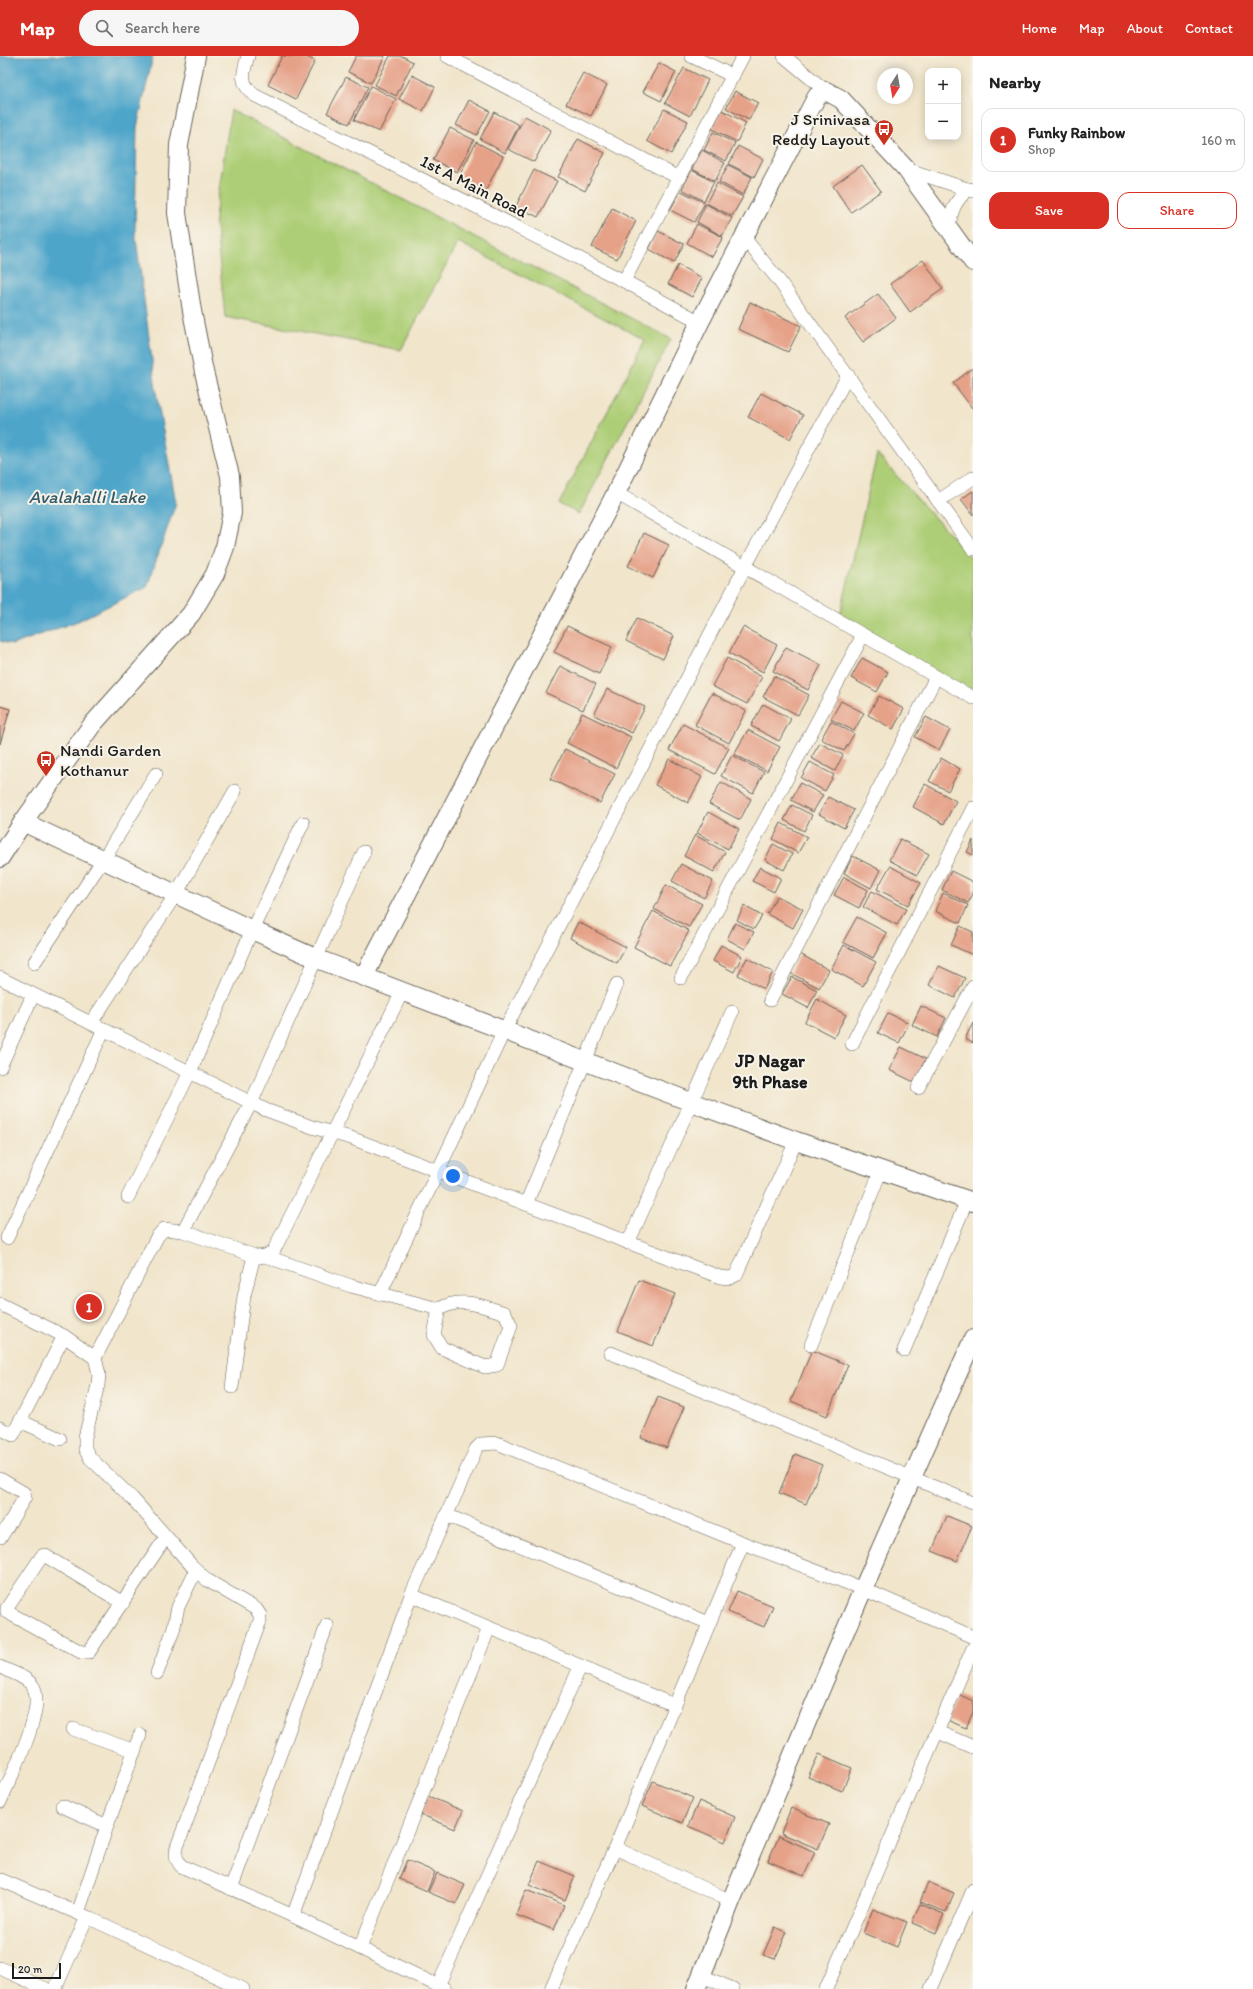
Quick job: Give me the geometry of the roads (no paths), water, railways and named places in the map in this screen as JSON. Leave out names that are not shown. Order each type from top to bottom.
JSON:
[{"type":"street","points":[[0,858],[23,822],[92,725],[191,614],[215,574],[225,547],[232,513],[230,476],[204,372],[192,311],[177,213],[178,145],[196,56]]},
{"type":"street","name":"1st A Main Road","points":[[248,56],[243,73],[243,83],[247,90],[254,95],[624,281],[700,322]]},
{"type":"street","points":[[447,56],[679,178]]},
{"type":"street","points":[[692,56],[733,76]]},
{"type":"street","points":[[624,281],[743,56]]},
{"type":"street","points":[[784,56],[826,91],[841,99],[906,169],[973,262]]},
{"type":"street","points":[[364,976],[616,493],[700,322],[817,96],[826,91]]},
{"type":"street","points":[[906,169],[971,190]]},
{"type":"street","points":[[949,228],[950,217],[956,201],[971,190]]},
{"type":"street","points":[[744,238],[777,278],[973,549]]},
{"type":"street","points":[[380,1294],[504,1031],[745,568],[848,375]]},
{"type":"street","points":[[938,501],[973,478]]},
{"type":"street","points":[[616,493],[973,698]]},
{"type":"street","points":[[681,978],[863,635]]},
{"type":"street","points":[[770,1000],[936,677]]},
{"type":"street","points":[[34,963],[103,860],[156,774]]},
{"type":"street","points":[[91,1023],[176,894],[235,790]]},
{"type":"street","points":[[852,1044],[973,808]]},
{"type":"street","points":[[23,822],[252,930],[315,958],[796,1141],[970,1201],[904,1350]]},
{"type":"street","points":[[128,1197],[190,1072],[252,930],[303,823]]},
{"type":"street","points":[[183,1231],[251,1103],[364,852]]},
{"type":"street","points":[[0,978],[266,1110],[330,1133],[351,1138],[720,1277],[730,1278],[736,1275],[796,1141]]},
{"type":"street","points":[[526,1204],[617,984]]},
{"type":"street","points":[[918,1088],[973,987]]},
{"type":"street","points":[[232,1387],[244,1296],[260,1256],[272,1252],[330,1133],[402,992]]},
{"type":"street","points":[[0,1067],[33,995]]},
{"type":"street","points":[[628,1243],[732,1012]]},
{"type":"street","points":[[7,1238],[104,1029]]},
{"type":"street","points":[[811,1345],[881,1170]]},
{"type":"street","points":[[95,1358],[157,1237],[164,1229],[183,1231],[380,1294],[439,1309],[449,1303],[468,1301],[505,1313],[510,1326],[497,1365],[485,1367],[442,1348],[434,1335],[439,1309]]},
{"type":"street","points":[[0,1304],[64,1336],[95,1358],[99,1374],[98,1385],[85,1437],[85,1449],[90,1458],[132,1498],[196,1570],[207,1580],[256,1609],[260,1615],[260,1621],[175,1855],[181,1866],[293,1916],[441,1987],[580,1666]]},
{"type":"street","points":[[0,1428],[13,1435],[64,1336]]},
{"type":"street","points":[[733,1989],[699,1983],[731,1901],[863,1589],[973,1339]]},
{"type":"street","points":[[611,1353],[973,1502]]},
{"type":"street","points":[[20,1421],[60,1439]]},
{"type":"street","points":[[293,1916],[411,1595],[476,1449],[481,1444],[497,1443],[743,1543],[863,1589],[973,1637]]},
{"type":"street","points":[[0,1479],[24,1493],[25,1497],[1,1537]]},
{"type":"street","points":[[446,1515],[709,1623]]},
{"type":"street","points":[[123,1603],[42,1556],[7,1608],[7,1612],[85,1653],[89,1652],[123,1603],[166,1537]]},
{"type":"street","points":[[551,1989],[615,1848],[743,1543]]},
{"type":"street","points":[[157,1673],[173,1631],[178,1607],[196,1570]]},
{"type":"street","points":[[411,1595],[674,1705]]},
{"type":"street","points":[[231,1889],[327,1625]]},
{"type":"street","points":[[360,1948],[489,1628]]},
{"type":"street","points":[[826,1989],[973,1648]]},
{"type":"street","points":[[0,1667],[29,1682],[34,1688],[36,1709],[33,1723],[0,1802]]},
{"type":"street","points":[[73,1729],[135,1751]]},
{"type":"street","points":[[938,1732],[973,1747]]},
{"type":"street","points":[[55,1989],[83,1915],[107,1826],[140,1735]]},
{"type":"street","points":[[62,1806],[107,1826]]},
{"type":"street","points":[[615,1848],[731,1901]]},
{"type":"street","points":[[1,1880],[83,1915],[243,1989]]},
{"type":"street","points":[[931,1989],[973,1890]]},
{"type":"street","points":[[0,1968],[46,1989]]},
{"type":"water","name":"Avalahalli Lake","points":[[0,56],[153,56],[137,127],[135,231],[157,398],[176,503],[147,587],[78,621],[12,645],[0,641]]},
{"type":"place","name":"J Srinivasa Reddy Layout","points":[[884,146]]},
{"type":"place","name":"Nandi Garden Kothanur","points":[[46,777]]},
{"type":"place","name":"Funky Rainbow","points":[[89,1307]]},
{"type":"district","name":"JP Nagar 9th Phase","points":[[770,1071]]}]
